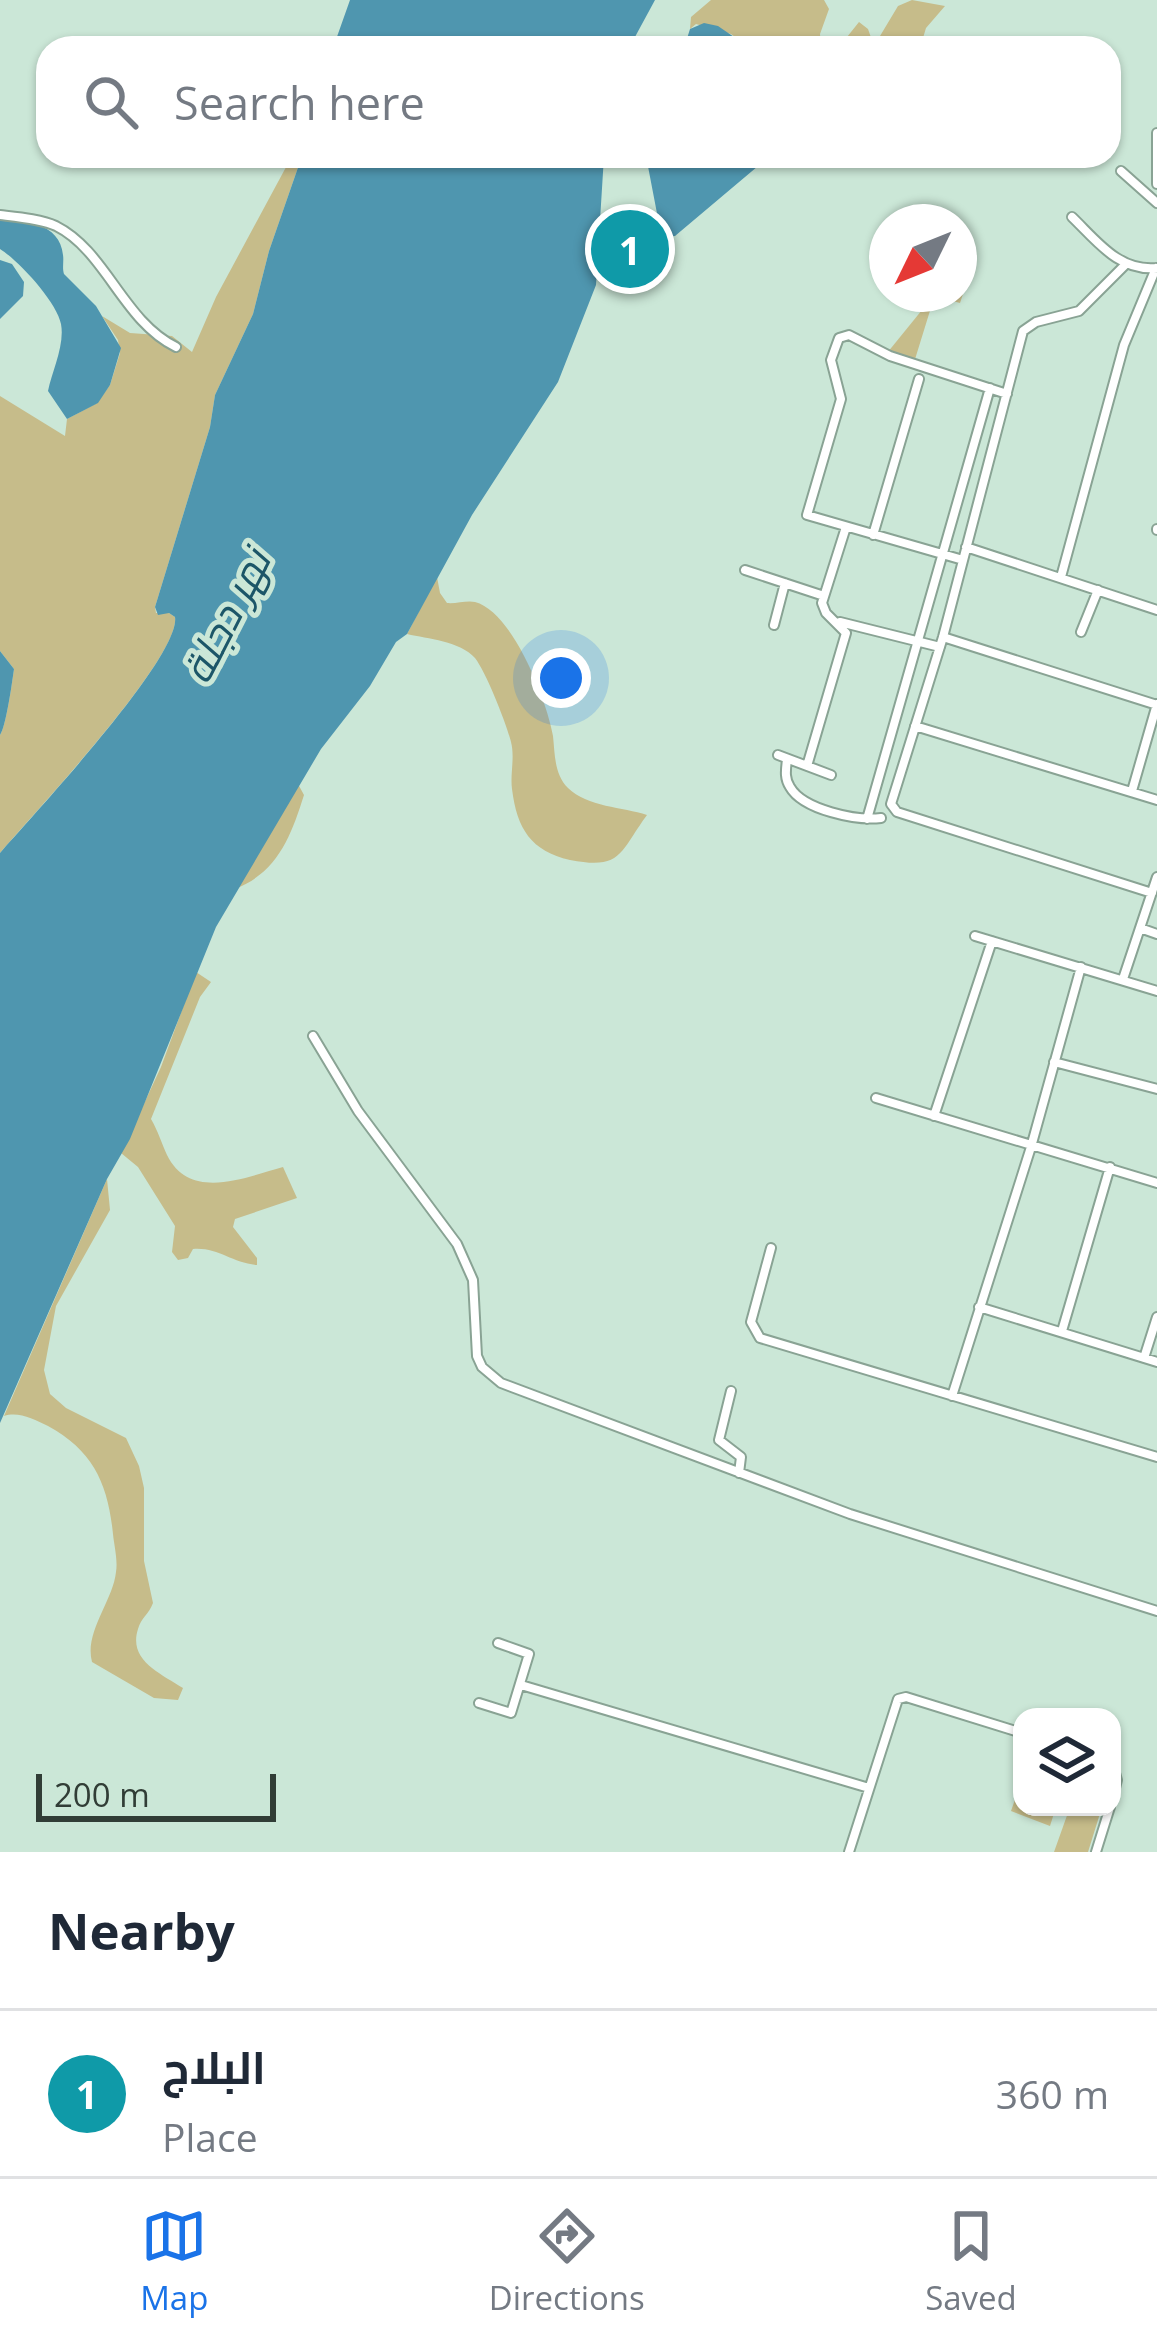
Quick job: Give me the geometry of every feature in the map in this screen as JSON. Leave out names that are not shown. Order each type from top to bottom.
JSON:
[{"type":"street","points":[[1157,133],[1157,184]]},
{"type":"street","points":[[1121,171],[1157,203]]},
{"type":"street","points":[[0,215],[58,227],[87,253],[146,327],[176,347]]},
{"type":"street","points":[[1061,577],[1124,345],[1156,268],[1126,264],[1072,217]]},
{"type":"street","points":[[1126,264],[1079,311],[1028,326],[1019,339],[941,642],[891,803],[895,811],[1152,893]]},
{"type":"street","points":[[963,560],[807,515],[841,399],[831,360],[839,338],[849,335],[890,356],[1007,394]]},
{"type":"street","points":[[873,535],[919,379]]},
{"type":"street","points":[[867,820],[990,388]]},
{"type":"street","points":[[807,766],[845,638],[845,628],[826,613],[824,596],[846,526]]},
{"type":"street","points":[[966,547],[1157,610]]},
{"type":"street","points":[[746,570],[824,596]]},
{"type":"street","points":[[774,625],[784,583]]},
{"type":"street","points":[[1082,632],[1098,590]]},
{"type":"street","points":[[839,622],[941,642],[1157,704],[1132,791]]},
{"type":"street","points":[[915,726],[1157,800]]},
{"type":"street","points":[[831,775],[782,757],[787,783],[801,799],[867,820],[881,818]]},
{"type":"street","points":[[1123,979],[1157,878]]},
{"type":"street","points":[[1140,928],[1157,934]]},
{"type":"street","points":[[975,936],[1157,991]]},
{"type":"street","points":[[934,1116],[992,941]]},
{"type":"street","points":[[952,1396],[1031,1147],[1081,967]]},
{"type":"street","points":[[313,1036],[358,1112],[458,1244],[473,1280],[477,1355],[501,1383],[850,1514],[1157,1611]]},
{"type":"street","points":[[1054,1062],[1157,1089]]},
{"type":"street","points":[[876,1098],[1157,1183]]},
{"type":"street","points":[[1062,1331],[1110,1168]]},
{"type":"street","points":[[771,1248],[751,1322],[760,1338],[1157,1457]]},
{"type":"street","points":[[979,1307],[1157,1362]]},
{"type":"street","points":[[1144,1358],[1157,1317]]},
{"type":"street","points":[[731,1391],[719,1440],[741,1457],[739,1473]]},
{"type":"street","points":[[479,1703],[512,1713],[530,1654],[498,1643]]},
{"type":"street","points":[[521,1684],[869,1787]]},
{"type":"street","points":[[849,1852],[892,1707],[901,1698],[1013,1729]]},
{"type":"street","points":[[1096,1852],[1107,1816]]},
{"type":"shaded area","points":[[711,0],[824,0],[829,9],[820,36],[734,36],[696,24],[690,29],[691,17]]},
{"type":"shaded area","points":[[912,0],[945,6],[924,36],[880,36],[898,6]]},
{"type":"shaded area","points":[[859,22],[870,36],[848,36]]},
{"type":"shaded area","points":[[286,168],[298,168],[253,314],[215,395],[210,427],[155,607],[156,613],[175,617],[171,637],[131,699],[0,853],[0,735],[14,669],[0,651],[0,396],[65,436],[67,419],[97,403],[110,385],[120,353],[118,340],[102,316],[130,333],[172,336],[192,352]]},
{"type":"shaded area","points":[[920,312],[930,312],[912,369],[883,358]]},
{"type":"shaded area","points":[[437,577],[447,603],[472,602],[489,609],[515,640],[544,702],[558,770],[568,788],[595,803],[647,815],[618,856],[600,863],[570,860],[545,851],[522,827],[514,803],[509,734],[480,665],[461,648],[407,634]]},
{"type":"shaded area","points":[[298,784],[304,795],[281,851],[262,873],[235,889]]},
{"type":"shaded area","points":[[196,972],[211,982],[200,997],[151,1119],[167,1155],[190,1178],[220,1182],[283,1167],[297,1198],[235,1219],[233,1227],[257,1258],[257,1265],[202,1249],[193,1249],[188,1258],[178,1260],[172,1252],[175,1226],[138,1167],[121,1153],[161,1067]]},
{"type":"shaded area","points":[[107,1179],[110,1210],[56,1306],[44,1370],[50,1394],[66,1408],[126,1438],[139,1466],[144,1488],[144,1561],[153,1603],[136,1640],[148,1664],[183,1688],[178,1700],[154,1698],[92,1662],[92,1639],[116,1567],[111,1516],[102,1485],[87,1458],[64,1436],[26,1416],[4,1416]]},
{"type":"shaded area","points":[[1024,1816],[1053,1816],[1050,1826]]},
{"type":"shaded area","points":[[1067,1816],[1099,1816],[1088,1852],[1054,1852]]},
{"type":"water","points":[[350,0],[655,0],[636,36],[337,36]]},
{"type":"water","points":[[704,23],[733,36],[688,36],[690,29]]},
{"type":"water","name":"نهر دجلة","points":[[298,168],[603,168],[596,285],[558,382],[472,515],[407,634],[396,642],[370,686],[321,749],[216,927],[130,1139],[107,1179],[0,1423],[0,853],[131,699],[171,637],[175,617],[158,615],[155,607],[210,427],[215,395],[253,314]]},
{"type":"water","points":[[648,168],[756,168],[675,236],[667,237],[660,229]]},
{"type":"water","points":[[0,217],[39,225],[55,236],[64,274],[96,306],[121,348],[110,385],[98,403],[67,419],[48,391],[60,349],[61,324],[36,282],[0,249]]},
{"type":"water","points":[[0,260],[12,264],[24,282],[23,296],[0,319]]},
{"type":"water","points":[[0,651],[14,669],[0,735]]},
{"type":"place","name":"البلاج","points":[[630,249]]}]
